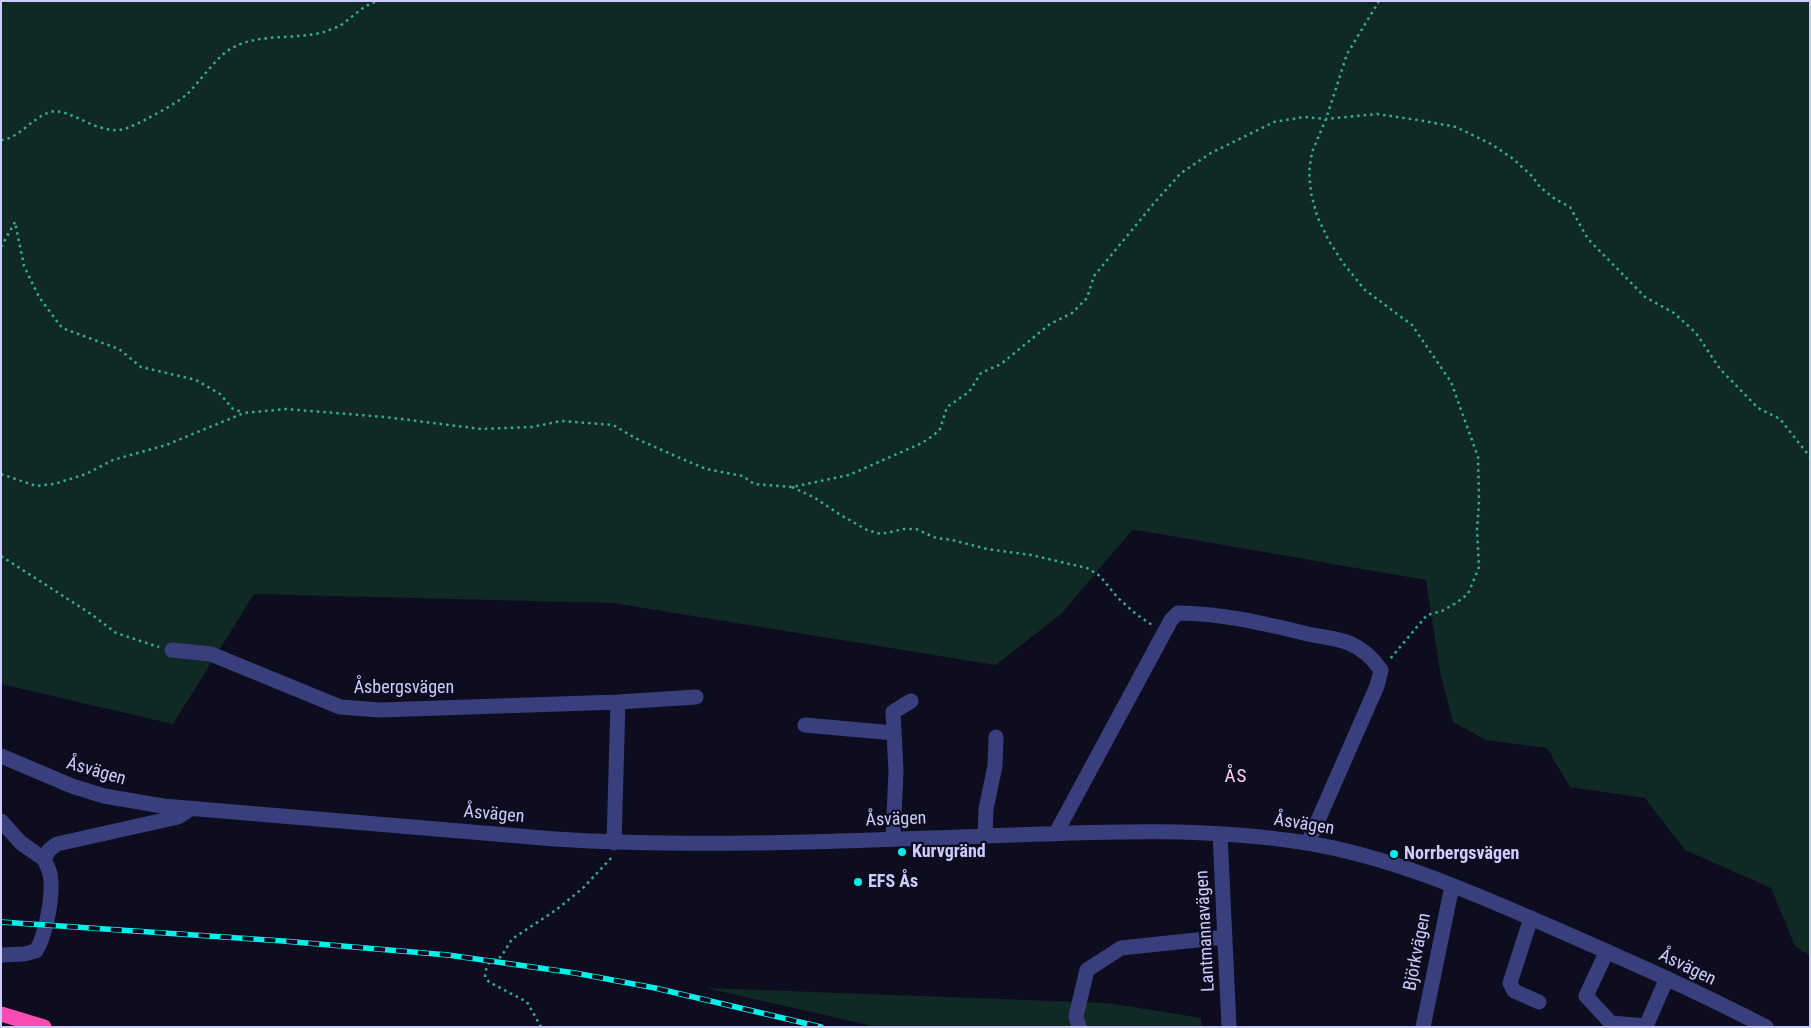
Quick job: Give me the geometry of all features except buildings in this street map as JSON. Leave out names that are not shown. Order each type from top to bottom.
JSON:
[{"type":"highway","points":[[1,1014],[44,1027]]},
{"type":"street","points":[[1056,833],[1171,620],[1178,613],[1196,613],[1277,626],[1348,643],[1365,651],[1381,670],[1377,686],[1308,843]]},
{"type":"street","name":"Åsbergsvägen","points":[[172,650],[211,654],[340,707],[380,710],[618,702],[696,697]]},
{"type":"street","points":[[893,839],[896,771],[893,712],[911,701]]},
{"type":"street","points":[[614,842],[618,702]]},
{"type":"street","points":[[805,725],[894,733]]},
{"type":"street","points":[[985,836],[986,809],[996,766],[996,737]]},
{"type":"street","name":"Åsvägen","points":[[1,756],[58,781],[104,796],[153,804],[614,842],[702,844],[1124,831],[1220,834],[1308,843],[1406,867],[1607,951],[1667,978],[1766,1027]]},
{"type":"street","points":[[44,859],[49,850],[57,844],[178,817],[192,808]]},
{"type":"street","points":[[1,821],[21,843],[44,859],[50,874],[51,893],[42,941],[36,951],[24,954],[1,955]]},
{"type":"street","name":"Lantmannavägen","points":[[1220,834],[1228,1027]]},
{"type":"street","name":"Björkvägen","points":[[1423,1027],[1452,886]]},
{"type":"street","points":[[1531,918],[1510,983],[1514,991],[1539,1002]]},
{"type":"street","points":[[1079,1027],[1076,1016],[1087,970],[1122,948],[1225,936]]},
{"type":"street","points":[[1607,951],[1586,996],[1612,1023],[1646,1026],[1667,978]]},
{"type":"path","points":[[1,140],[5,140],[38,117],[52,111],[67,114],[96,127],[116,131],[129,128],[184,97],[233,47],[265,39],[322,32],[340,26],[369,2],[379,1]]},
{"type":"path","points":[[1379,1],[1347,54],[1326,119],[1312,152],[1309,172],[1311,193],[1317,216],[1329,241],[1343,263],[1365,290],[1412,325],[1451,382],[1478,457],[1479,500],[1477,530],[1479,567],[1468,594],[1442,611],[1427,615],[1381,670]]},
{"type":"path","points":[[1,474],[36,486],[54,484],[86,474],[112,460],[166,445],[244,413],[286,409],[385,417],[480,429],[532,427],[561,421],[613,425],[637,439],[706,468],[743,476],[754,484],[792,487],[848,475],[922,443],[934,435],[940,429],[947,407],[969,392],[981,373],[1002,364],[1050,324],[1072,313],[1087,298],[1094,276],[1181,173],[1211,153],[1274,122],[1304,118],[1326,119],[1377,114],[1456,127],[1491,144],[1512,158],[1532,176],[1540,187],[1570,208],[1588,240],[1645,297],[1674,313],[1696,332],[1720,369],[1758,408],[1780,420],[1810,457]]},
{"type":"path","points":[[1,247],[16,222],[24,266],[39,297],[62,328],[119,349],[141,367],[196,380],[220,394],[233,409],[244,413]]},
{"type":"path","points":[[792,487],[815,498],[867,530],[881,534],[904,529],[916,529],[936,538],[987,549],[1031,555],[1087,568],[1100,576],[1118,598],[1136,614],[1164,632]]},
{"type":"path","points":[[1,556],[91,614],[116,633],[172,650]]},
{"type":"path","points":[[541,1027],[527,1002],[488,982],[485,977],[486,966],[492,960],[501,957],[512,939],[556,910],[583,888],[612,856],[614,842]]},
{"type":"green space","points":[[1,1],[1810,1],[1810,956],[1795,946],[1771,888],[1685,850],[1645,798],[1570,787],[1547,748],[1486,740],[1453,722],[1440,672],[1426,580],[1148,532],[1132,530],[1062,613],[996,665],[613,603],[254,594],[173,724],[1,684]]},
{"type":"green space","points":[[706,988],[1107,1003],[1201,1018],[1201,1027],[877,1027]]},
{"type":"railway","points":[[1,922],[283,941],[448,955],[575,973],[655,988],[821,1027]]},
{"type":"place","name":"Kurvgränd","points":[[902,852]]},
{"type":"place","name":"Norrbergsvägen","points":[[1394,854]]},
{"type":"place","name":"EFS Ås","points":[[858,882]]},
{"type":"district","name":"ÅS","points":[[1236,777]]}]
